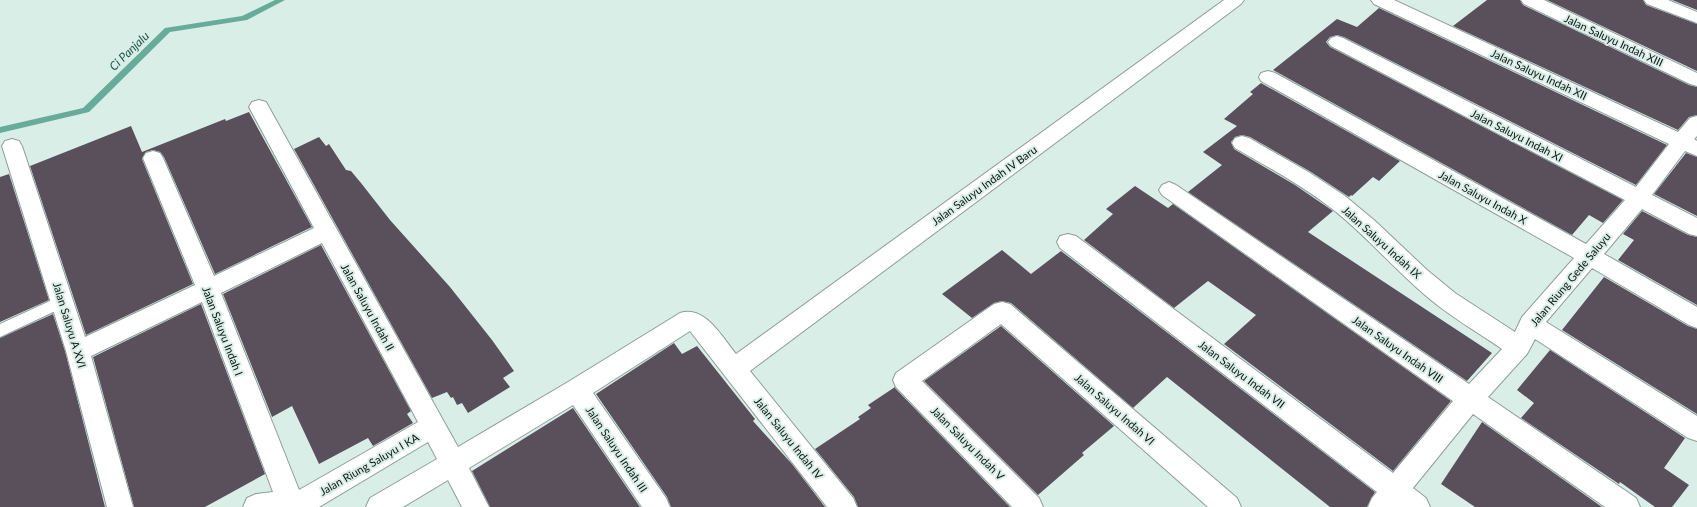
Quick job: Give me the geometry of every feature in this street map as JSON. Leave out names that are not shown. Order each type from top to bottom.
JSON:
[{"type":"street","name":"Jalan Saluyu Indah IV Baru","points":[[734,369],[1235,0]]},
{"type":"street","name":"Jalan Saluyu Indah XII","points":[[1380,0],[1690,145]]},
{"type":"street","name":"Jalan Saluyu Indah XIII","points":[[1530,0],[1697,80]]},
{"type":"street","points":[[1653,0],[1697,18]]},
{"type":"street","name":"Jalan Saluyu Indah XI","points":[[1337,42],[1697,228]]},
{"type":"street","name":"Jalan Saluyu Indah X","points":[[1268,77],[1697,318]]},
{"type":"street","name":"Jalan Saluyu Indah II","points":[[259,107],[434,427],[476,507]]},
{"type":"street","name":"Jalan Riung Gede Saluyu","points":[[1388,499],[1470,399],[1519,347],[1530,324],[1639,198],[1664,163],[1690,145],[1697,123]]},
{"type":"street","name":"Jalan Saluyu Indah IX","points":[[1242,143],[1282,166],[1337,201],[1350,211],[1403,262],[1447,300],[1519,347]]},
{"type":"street","name":"Jalan Saluyu A XVI","points":[[12,146],[78,351],[120,507]]},
{"type":"street","name":"Jalan Saluyu Indah I","points":[[153,158],[208,289],[291,506]]},
{"type":"street","name":"Jalan Saluyu Indah VIII","points":[[1169,190],[1627,507]]},
{"type":"street","points":[[78,351],[326,232]]},
{"type":"street","name":"Jalan Saluyu Indah VII","points":[[1068,242],[1388,499],[1417,507]]},
{"type":"street","name":"Jalan Saluyu Indah V","points":[[1002,311],[905,380],[1030,507]]},
{"type":"street","name":"Jalan Saluyu Indah VI","points":[[1002,311],[1228,507]]},
{"type":"street","name":"Jalan Saluyu Indah IV","points":[[577,390],[688,320],[697,323],[844,507]]},
{"type":"street","points":[[1530,324],[1697,430]]},
{"type":"street","points":[[379,507],[577,390]]},
{"type":"street","name":"Jalan Saluyu Indah III","points":[[577,390],[657,507]]},
{"type":"street","name":"Jalan Riung Saluyu I KA","points":[[256,507],[291,506],[304,502],[434,427]]},
{"type":"lane","points":[[0,331],[63,301]]},
{"type":"building","points":[[1487,0],[1520,0],[1523,5],[1689,85],[1697,87],[1697,115],[1689,117],[1678,130],[1453,26]]},
{"type":"building","points":[[1547,0],[1643,0],[1646,5],[1697,24],[1697,71]]},
{"type":"building","points":[[1672,0],[1697,0],[1697,10]]},
{"type":"building","points":[[1379,8],[1667,145],[1636,185],[1344,37],[1337,35],[1330,37],[1326,42],[1330,47],[1623,200],[1603,223],[1589,215],[1572,235],[1273,70],[1337,19],[1357,27]]},
{"type":"building","points":[[1261,83],[1400,161],[1379,181],[1373,177],[1349,197],[1311,172],[1250,137],[1242,135],[1235,137],[1231,142],[1234,149],[1295,185],[1333,211],[1308,232],[1492,353],[1467,381],[1188,192],[1222,165],[1203,152],[1237,126],[1224,119],[1253,94],[1250,92]]},
{"type":"building","points":[[249,112],[312,227],[215,274],[164,157],[160,152],[153,150],[146,152],[142,159],[193,284],[86,335],[30,166],[131,126],[142,152],[225,119],[226,121]]},
{"type":"building","points":[[319,137],[326,146],[329,144],[346,170],[351,171],[390,220],[450,287],[492,340],[514,371],[503,378],[510,387],[468,413],[462,403],[457,405],[453,397],[451,398],[447,392],[432,398],[294,149]]},
{"type":"building","points":[[1686,153],[1697,157],[1697,216],[1654,194]]},
{"type":"building","points":[[9,174],[49,300],[0,322],[0,177]]},
{"type":"building","points":[[1135,186],[1168,208],[1173,204],[1451,401],[1393,471],[1224,344],[1256,315],[1208,281],[1174,308],[1084,240],[1113,214],[1106,209]]},
{"type":"building","points":[[1642,211],[1688,235],[1697,237],[1697,305],[1618,260],[1634,240],[1623,234]]},
{"type":"building","points":[[321,245],[411,411],[407,414],[413,423],[373,446],[368,438],[319,464],[292,406],[272,417],[223,294]]},
{"type":"building","points":[[1002,250],[1031,274],[1061,251],[1375,492],[1367,507],[1330,507],[1167,377],[1133,408],[1011,303],[1002,301],[994,303],[972,318],[942,294]]},
{"type":"building","points":[[1604,277],[1688,326],[1697,329],[1697,414],[1562,330]]},
{"type":"building","points":[[201,304],[265,474],[205,507],[134,507],[93,357]]},
{"type":"building","points":[[53,314],[65,351],[105,507],[0,507],[0,338]]},
{"type":"building","points":[[1001,326],[1114,426],[1082,453],[1084,455],[1038,495],[924,381]]},
{"type":"building","points":[[674,343],[682,354],[697,346],[755,419],[753,421],[792,464],[825,507],[671,507],[667,497],[596,394]]},
{"type":"building","points":[[1550,350],[1685,438],[1664,468],[1689,485],[1672,507],[1655,507],[1620,482],[1619,484],[1521,418],[1534,403],[1517,390]]},
{"type":"building","points":[[895,387],[1010,507],[858,507],[854,497],[815,449],[860,419],[858,417],[871,408],[868,405]]},
{"type":"building","points":[[573,408],[640,507],[490,507],[472,471]]},
{"type":"building","points":[[1482,422],[1602,507],[1475,507],[1441,484]]},
{"type":"waterway","name":"Ci Panjalu","points":[[0,130],[86,110],[168,30],[244,18],[281,0]]}]
